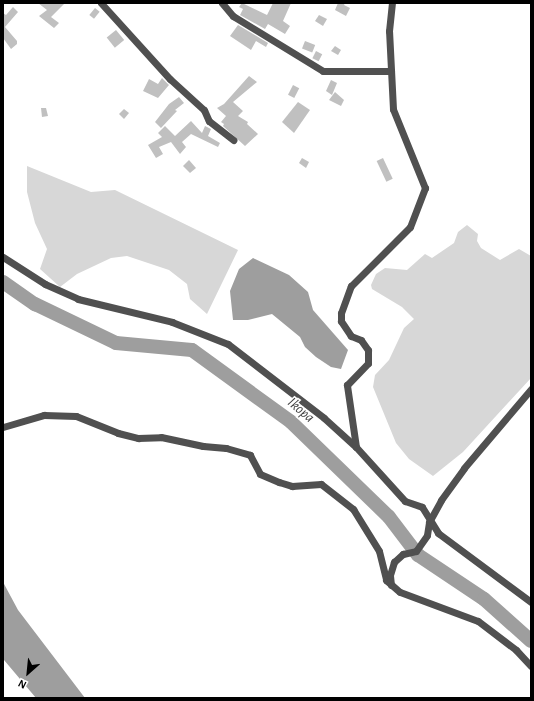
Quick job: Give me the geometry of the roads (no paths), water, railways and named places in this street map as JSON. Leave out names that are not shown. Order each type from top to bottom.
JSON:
[{"type":"street","points":[[101,3],[170,79],[204,110],[209,121],[233,140]]},
{"type":"street","points":[[222,3],[233,16],[323,71],[391,71]]},
{"type":"street","points":[[356,447],[347,385],[368,363],[368,350],[361,340],[351,336],[341,321],[341,312],[351,286],[410,227],[425,188],[393,109],[391,71],[392,3]]},
{"type":"street","points":[[3,257],[45,284],[78,299],[172,322],[228,344],[324,418],[356,447],[405,501],[422,508],[429,522],[438,533],[531,602]]},
{"type":"street","points":[[381,560],[390,565],[403,554],[416,551],[427,534],[429,522],[464,468],[531,389]]},
{"type":"street","points":[[3,427],[44,415],[76,416],[118,434],[138,438],[161,437],[203,446],[226,448],[250,455],[260,474],[292,486],[321,484],[353,509],[379,551],[386,580],[391,585],[400,592],[478,621],[516,650],[531,666]]},
{"type":"street","points":[[391,585],[390,575],[394,562]]},
{"type":"waterway","name":"Ikopa","points":[[3,282],[35,304],[116,343],[192,350],[291,422],[389,517],[418,555],[484,599],[531,641]]}]
